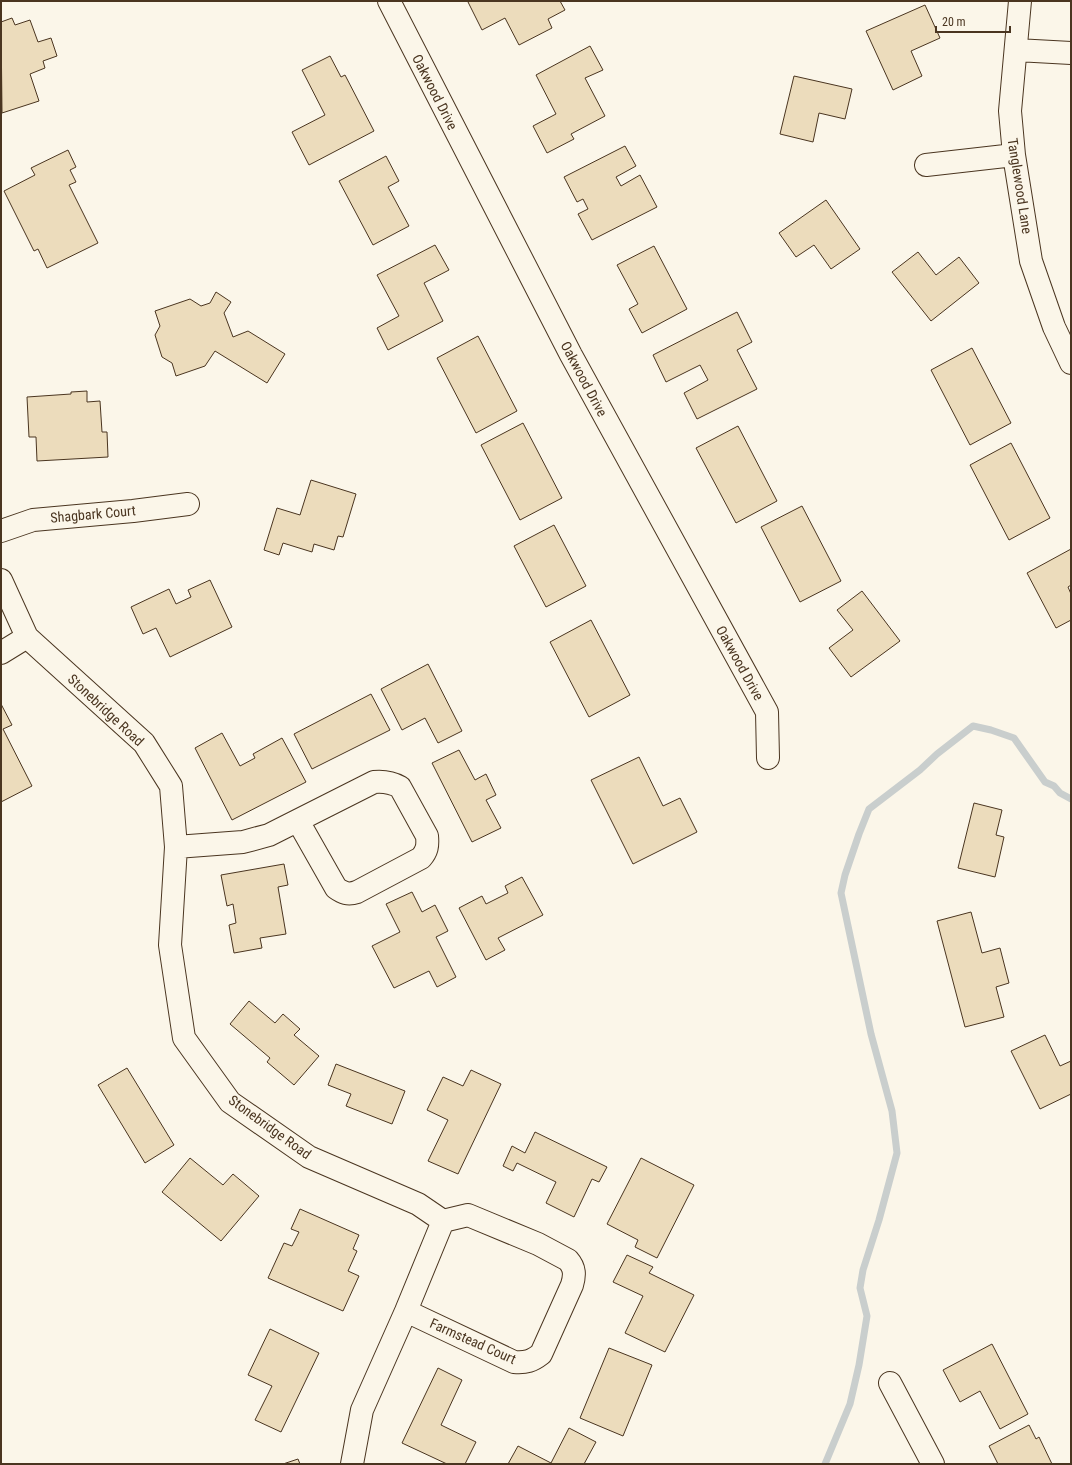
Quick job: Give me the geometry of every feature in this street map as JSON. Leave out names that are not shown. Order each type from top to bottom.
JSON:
[{"type":"street","name":"Oakwood Drive","points":[[389,1],[571,354],[767,712],[768,758]]},
{"type":"street","name":"Tanglewood Lane","points":[[1020,1],[1010,111],[1014,156],[1031,261],[1054,327],[1071,363]]},
{"type":"street","points":[[1016,50],[1071,53]]},
{"type":"street","points":[[926,165],[1014,156]]},
{"type":"street","name":"Shagbark Court","points":[[1,531],[33,520],[133,511],[188,504]]},
{"type":"street","name":"Stonebridge Road","points":[[1,580],[27,637],[144,743],[171,786],[176,847],[170,945],[184,1038],[230,1102],[248,1115],[309,1157],[418,1204],[443,1221]]},
{"type":"street","points":[[1,653],[27,637]]},
{"type":"street","points":[[176,847],[244,842],[269,835],[374,782],[383,781],[393,783],[400,787],[427,836],[428,844],[426,852],[421,858],[357,892],[350,894],[342,893],[336,888],[298,821]]},
{"type":"street","name":"Farmstead Court","points":[[406,1312],[514,1362],[524,1363],[541,1354],[572,1285],[574,1270],[572,1264],[568,1260],[538,1244],[468,1215],[443,1221]]},
{"type":"street","points":[[352,1464],[362,1410],[406,1312],[443,1221]]},
{"type":"street","points":[[890,1383],[933,1464]]},
{"type":"building","points":[[560,1],[565,10],[548,19],[552,28],[519,45],[505,18],[482,30],[468,2]]},
{"type":"building","points":[[925,5],[940,38],[911,51],[922,76],[893,90],[866,31]]},
{"type":"building","points":[[12,18],[15,25],[30,20],[38,42],[51,38],[57,56],[43,61],[45,68],[30,74],[39,101],[2,113],[1,22]]},
{"type":"building","points":[[590,46],[603,70],[585,78],[605,116],[571,134],[574,139],[547,153],[533,126],[556,114],[536,75]]},
{"type":"building","points":[[330,56],[341,77],[345,75],[374,131],[309,165],[292,132],[325,115],[302,70]]},
{"type":"building","points":[[794,76],[852,89],[845,119],[819,113],[813,142],[780,134]]},
{"type":"building","points":[[625,146],[636,166],[616,177],[621,186],[640,175],[657,207],[592,240],[578,214],[588,209],[583,199],[577,202],[564,177]]},
{"type":"building","points":[[68,150],[76,167],[70,170],[76,182],[69,185],[98,243],[47,268],[38,249],[34,251],[4,191],[35,175],[31,168]]},
{"type":"building","points":[[386,156],[399,181],[388,187],[409,226],[373,245],[339,181]]},
{"type":"building","points":[[826,200],[860,249],[831,269],[814,245],[796,257],[779,233]]},
{"type":"building","points":[[435,245],[449,270],[424,283],[443,321],[388,350],[377,328],[399,316],[377,275]]},
{"type":"building","points":[[654,246],[687,309],[642,333],[629,309],[638,304],[617,265]]},
{"type":"building","points":[[918,252],[936,275],[959,257],[979,283],[931,321],[892,272]]},
{"type":"building","points":[[216,292],[231,302],[224,313],[233,337],[248,331],[285,354],[267,383],[215,351],[205,366],[176,376],[172,363],[162,357],[155,335],[160,326],[155,311],[190,299],[201,306],[210,303]]},
{"type":"building","points":[[737,312],[752,342],[737,350],[757,389],[697,419],[684,393],[708,380],[700,365],[666,382],[653,355]]},
{"type":"building","points":[[478,336],[517,411],[476,433],[437,358]]},
{"type":"building","points":[[972,348],[1011,423],[970,445],[931,370]]},
{"type":"building","points":[[87,391],[87,402],[100,401],[102,432],[107,432],[108,457],[37,461],[36,437],[29,437],[27,397],[71,394],[71,392]]},
{"type":"building","points":[[523,423],[562,498],[520,520],[481,445]]},
{"type":"building","points":[[738,426],[777,501],[736,523],[696,448]]},
{"type":"building","points":[[1011,443],[1050,518],[1009,540],[970,465]]},
{"type":"building","points":[[311,480],[356,494],[343,537],[338,536],[334,550],[314,544],[312,552],[283,543],[279,555],[264,550],[277,508],[300,515]]},
{"type":"building","points":[[802,506],[841,581],[800,602],[761,527]]},
{"type":"building","points":[[554,525],[586,586],[546,607],[514,546]]},
{"type":"building","points":[[1071,549],[1071,585],[1068,587],[1071,594],[1071,620],[1056,628],[1027,573]]},
{"type":"building","points":[[210,580],[232,627],[170,657],[156,628],[143,634],[131,607],[169,589],[176,604],[191,597],[188,590]]},
{"type":"building","points":[[862,591],[900,641],[851,677],[829,648],[853,630],[837,610]]},
{"type":"building","points":[[591,620],[630,695],[589,717],[550,642]]},
{"type":"building","points":[[428,664],[462,731],[438,743],[425,718],[402,730],[381,689]]},
{"type":"building","points":[[371,694],[390,730],[312,769],[294,734]]},
{"type":"building","points":[[1,704],[12,725],[3,729],[32,786],[1,802]]},
{"type":"building","points":[[222,733],[240,766],[255,758],[253,754],[282,738],[306,782],[232,820],[195,748]]},
{"type":"building","points":[[459,750],[475,780],[486,774],[496,795],[486,800],[501,828],[472,842],[432,763]]},
{"type":"building","points":[[639,757],[663,806],[680,798],[697,832],[633,864],[591,780]]},
{"type":"building","points":[[974,803],[1002,810],[996,835],[1004,837],[995,877],[958,868]]},
{"type":"building","points":[[284,864],[288,885],[278,887],[286,934],[260,938],[262,948],[234,953],[229,925],[236,923],[233,904],[227,906],[221,875]]},
{"type":"building","points":[[522,877],[543,915],[498,938],[505,950],[486,960],[459,908],[482,896],[486,904],[508,893],[505,886]]},
{"type":"building","points":[[412,892],[422,912],[435,905],[448,931],[436,937],[456,977],[437,987],[429,971],[394,988],[372,946],[400,932],[386,904]]},
{"type":"building","points":[[971,912],[982,953],[1000,948],[1009,983],[996,987],[1004,1017],[965,1027],[937,921]]},
{"type":"building","points":[[249,1001],[275,1023],[283,1014],[300,1029],[294,1035],[319,1056],[294,1085],[267,1062],[270,1058],[230,1024]]},
{"type":"building","points":[[1045,1035],[1060,1066],[1071,1061],[1071,1094],[1040,1109],[1011,1051]]},
{"type":"building","points":[[336,1064],[405,1091],[392,1124],[346,1106],[351,1094],[328,1085]]},
{"type":"building","points":[[127,1068],[174,1145],[145,1163],[98,1085]]},
{"type":"building","points":[[471,1070],[501,1084],[458,1174],[428,1161],[448,1120],[427,1110],[443,1077],[463,1086]]},
{"type":"building","points":[[535,1132],[607,1167],[599,1182],[592,1179],[574,1217],[546,1203],[556,1182],[517,1163],[513,1171],[503,1166],[512,1146],[525,1153]]},
{"type":"building","points":[[190,1158],[223,1185],[233,1174],[259,1196],[221,1241],[162,1192]]},
{"type":"building","points":[[641,1158],[694,1185],[657,1258],[635,1247],[638,1240],[607,1224]]},
{"type":"building","points":[[300,1209],[359,1235],[353,1249],[357,1251],[348,1271],[359,1276],[343,1311],[268,1278],[284,1243],[292,1246],[299,1232],[291,1229]]},
{"type":"building","points":[[627,1255],[653,1267],[649,1273],[694,1295],[665,1352],[625,1333],[643,1296],[613,1282]]},
{"type":"building","points":[[270,1329],[319,1353],[281,1432],[255,1420],[272,1386],[248,1375]]},
{"type":"building","points":[[992,1344],[1028,1414],[1000,1429],[980,1391],[960,1402],[943,1370]]},
{"type":"building","points":[[609,1348],[652,1365],[623,1436],[580,1418]]},
{"type":"building","points":[[438,1368],[462,1380],[441,1425],[476,1442],[465,1464],[447,1464],[402,1443]]},
{"type":"building","points":[[1029,1425],[1036,1439],[1039,1437],[1052,1464],[998,1464],[989,1446]]},
{"type":"building","points":[[569,1428],[596,1442],[584,1464],[508,1464],[518,1446],[551,1463]]},
{"type":"building","points":[[298,1459],[300,1464],[283,1464]]},
{"type":"waterway","points":[[825,1464],[850,1404],[859,1365],[867,1316],[860,1288],[863,1270],[879,1220],[897,1153],[892,1111],[871,1034],[841,893],[845,875],[859,834],[869,809],[920,770],[937,754],[973,726],[991,730],[1014,738],[1045,782],[1054,786],[1060,793],[1071,799]]}]
